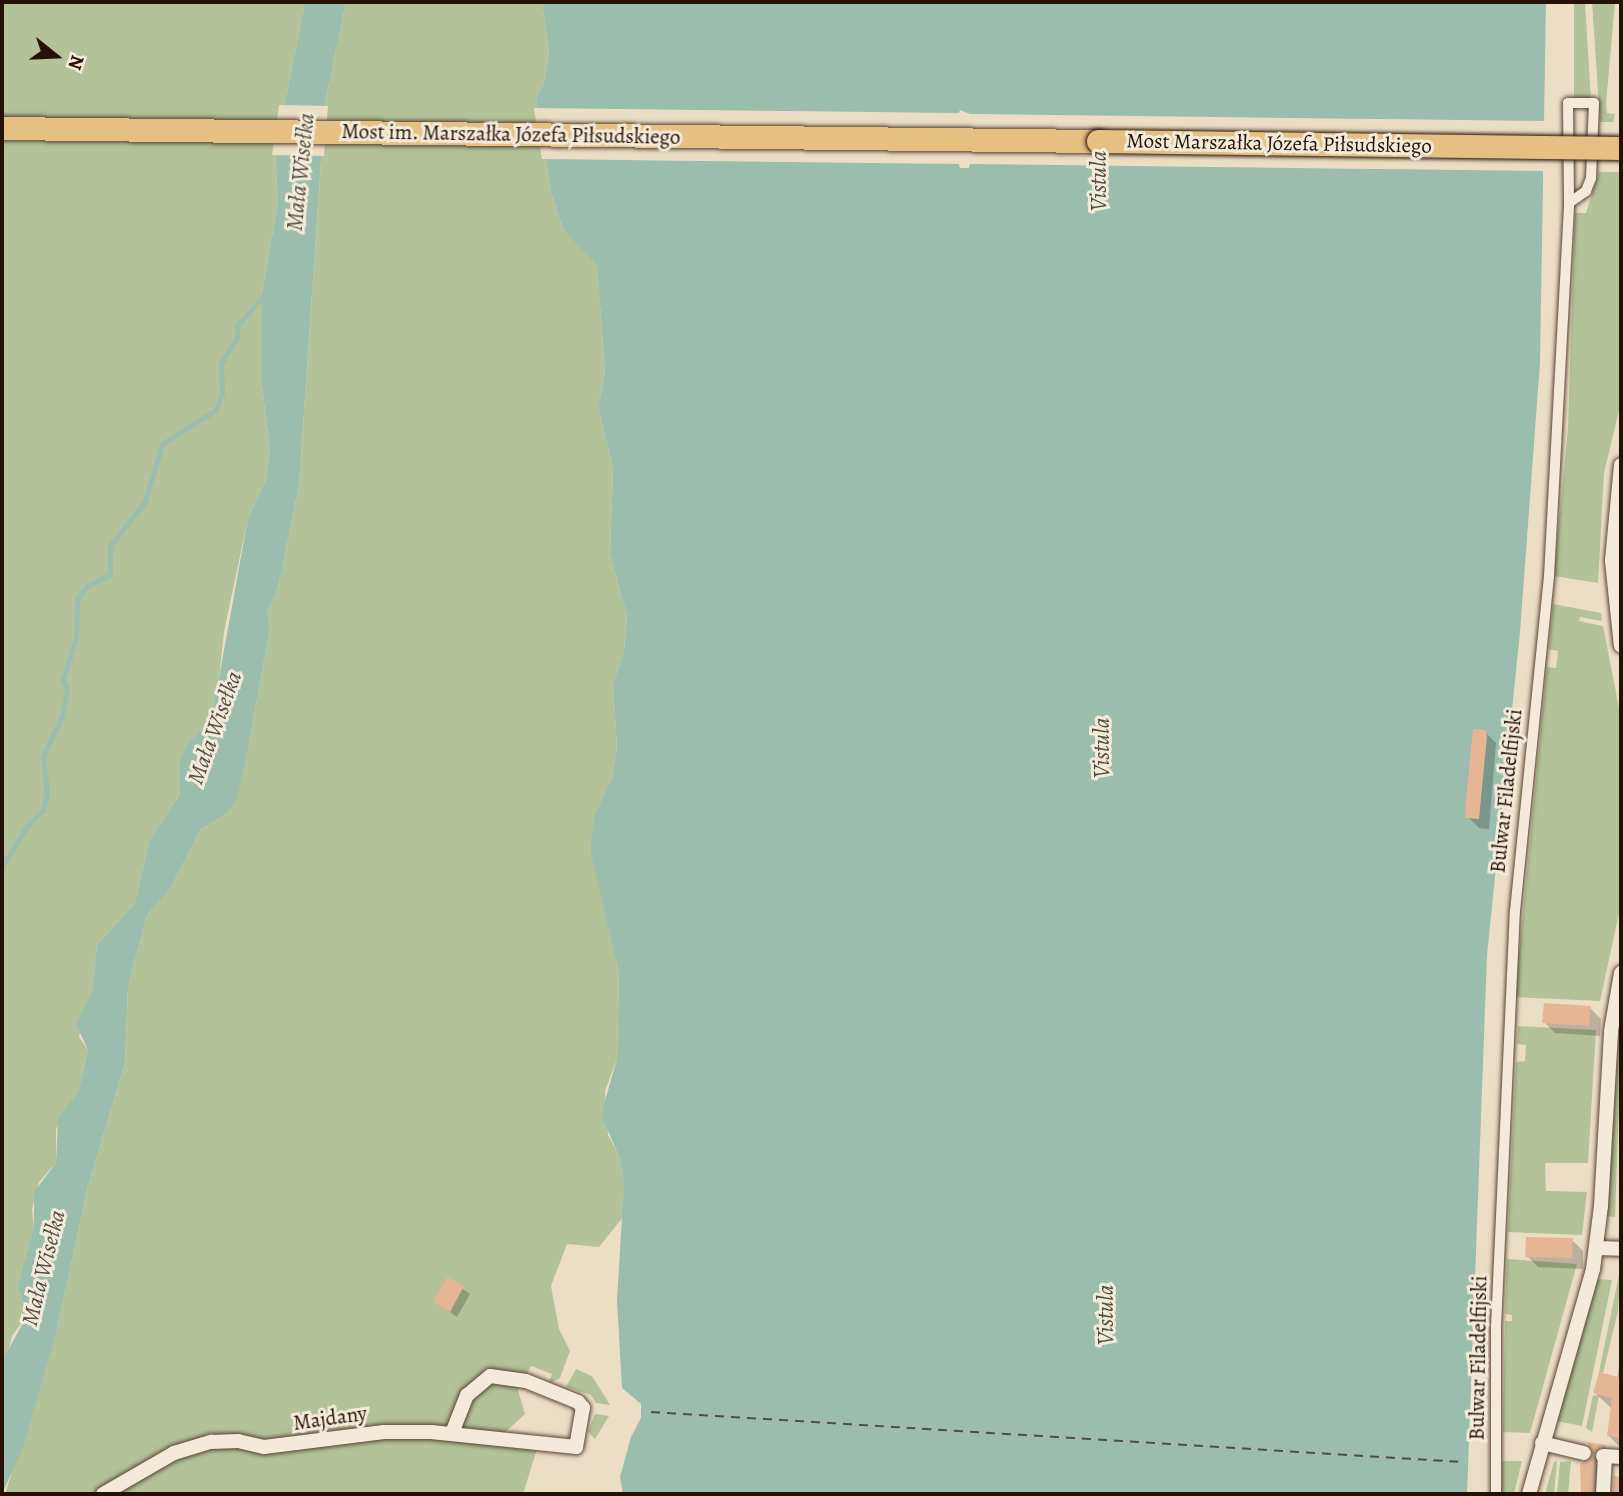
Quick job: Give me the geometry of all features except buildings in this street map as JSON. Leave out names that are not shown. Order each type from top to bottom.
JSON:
[{"type":"main road","name":"Most im. Marszałka Józefa Piłsudskiego","points":[[2,128],[810,138]]},
{"type":"main road","name":"Most Marszałka Józefa Piłsudskiego","points":[[810,138],[1621,148]]},
{"type":"street","name":"Bulwar Filadelfijski","points":[[1496,1494],[1500,1459],[1496,1327],[1509,999],[1548,589],[1569,202],[1568,103],[1594,103],[1591,178],[1586,191],[1569,202]]},
{"type":"street","points":[[1621,465],[1612,553],[1621,646]]},
{"type":"street","points":[[1529,1494],[1596,1248],[1621,973]]},
{"type":"street","points":[[1596,1248],[1621,1249]]},
{"type":"street","name":"Majdany","points":[[103,1494],[174,1453],[211,1441],[238,1441],[264,1447],[384,1432],[452,1433],[576,1447],[583,1415],[578,1402],[508,1377],[490,1376],[477,1383],[461,1406],[452,1433]]},
{"type":"street","points":[[1542,1443],[1584,1453]]},
{"type":"street","points":[[1603,1494],[1604,1456],[1621,1457]]},
{"type":"shaded area","points":[[2,2],[305,2],[275,152],[278,202],[262,294],[262,387],[270,450],[266,480],[248,518],[224,632],[216,705],[211,722],[188,742],[180,759],[180,794],[149,841],[135,903],[97,945],[92,992],[79,1037],[88,1050],[78,1092],[56,1129],[56,1163],[39,1182],[32,1210],[34,1226],[17,1287],[28,1314],[12,1336],[2,1377]]},
{"type":"shaded area","points":[[346,2],[542,2],[549,53],[544,83],[536,98],[551,192],[564,231],[597,264],[605,373],[598,407],[613,468],[610,554],[627,616],[624,651],[613,684],[617,747],[612,778],[594,818],[591,849],[619,973],[617,1059],[605,1091],[608,1135],[619,1155],[624,1183],[623,1217],[599,1247],[567,1244],[551,1286],[559,1329],[570,1351],[560,1378],[548,1384],[552,1374],[531,1366],[518,1390],[525,1414],[504,1433],[537,1449],[523,1494],[5,1494],[56,1334],[88,1186],[125,1063],[128,986],[147,915],[169,891],[200,830],[227,813],[248,748],[270,628],[267,612],[278,588],[299,485],[325,103]]},
{"type":"shaded area","points":[[1574,2],[1585,2],[1591,100],[1574,100]]},
{"type":"shaded area","points":[[1592,2],[1615,2],[1606,104],[1607,113],[1615,114],[1613,122],[1600,122]]},
{"type":"shaded area","points":[[1599,172],[1621,172],[1621,402],[1604,473],[1598,583],[1554,576],[1568,428],[1575,213],[1586,213]]},
{"type":"shaded area","points":[[1553,604],[1601,613],[1602,621],[1580,617],[1579,621],[1603,626],[1621,718],[1621,904],[1600,1001],[1515,997],[1547,667],[1556,668],[1558,651],[1549,649]]},
{"type":"shaded area","points":[[1518,1026],[1596,1030],[1588,1163],[1545,1163],[1546,1191],[1587,1192],[1582,1235],[1508,1232],[1516,1062],[1525,1061],[1526,1045],[1517,1044]]},
{"type":"shaded area","points":[[1617,1038],[1621,1039],[1621,1047],[1615,1217],[1607,1216]]},
{"type":"shaded area","points":[[1507,1259],[1577,1264],[1530,1433],[1503,1432],[1505,1321],[1512,1321],[1512,1315],[1505,1314]]},
{"type":"shaded area","points":[[1621,1265],[1618,1311],[1603,1373],[1599,1372]]},
{"type":"shaded area","points":[[1597,1279],[1612,1280],[1582,1426],[1557,1421]]},
{"type":"shaded area","points":[[576,1369],[592,1376],[610,1405],[596,1403],[591,1395],[566,1387]]},
{"type":"shaded area","points":[[1593,1395],[1599,1396],[1592,1432],[1586,1428]]},
{"type":"shaded area","points":[[595,1414],[609,1416],[595,1439],[588,1432]]},
{"type":"shaded area","points":[[1502,1461],[1522,1461],[1514,1494],[1502,1494]]},
{"type":"shaded area","points":[[1557,1461],[1554,1494],[1545,1494],[1554,1462]]},
{"type":"shaded area","points":[[1571,1461],[1568,1494],[1557,1493],[1560,1462]]},
{"type":"water","name":"Mała Wisełka","points":[[305,2],[346,2],[325,103],[299,485],[278,588],[267,612],[270,628],[248,748],[237,799],[227,813],[200,830],[169,891],[147,915],[128,986],[125,1063],[88,1186],[56,1334],[22,1450],[2,1494],[3,1359],[28,1314],[17,1287],[34,1226],[34,1192],[56,1163],[58,1119],[78,1092],[88,1050],[76,1024],[92,992],[97,945],[135,903],[149,841],[180,794],[180,759],[188,742],[211,722],[248,518],[266,480],[270,450],[262,387],[262,294],[278,202],[275,152]]},
{"type":"water","name":"Vistula","points":[[542,2],[1546,2],[1540,363],[1520,632],[1487,955],[1467,1494],[623,1494],[620,1477],[631,1437],[641,1418],[641,1404],[622,1388],[617,1301],[624,1183],[619,1156],[601,1115],[617,1059],[619,973],[590,849],[594,817],[612,778],[617,747],[613,684],[624,651],[627,616],[610,554],[613,468],[598,407],[605,373],[597,265],[564,231],[551,192],[536,98],[544,83],[549,53]]},
{"type":"pier","points":[[279,105],[328,106],[324,156],[272,155]]},
{"type":"pier","points":[[534,108],[959,113],[960,110],[970,114],[1549,121],[1549,171],[970,164],[969,168],[960,168],[959,164],[542,159]]},
{"type":"waterway","points":[[2,866],[28,825],[43,811],[47,793],[43,757],[62,716],[67,690],[63,680],[76,637],[77,599],[87,586],[110,575],[110,546],[145,502],[162,444],[216,410],[222,393],[221,363],[237,338],[237,326],[265,294]]},
{"type":"ferry route","points":[[651,1412],[1462,1462]]}]
